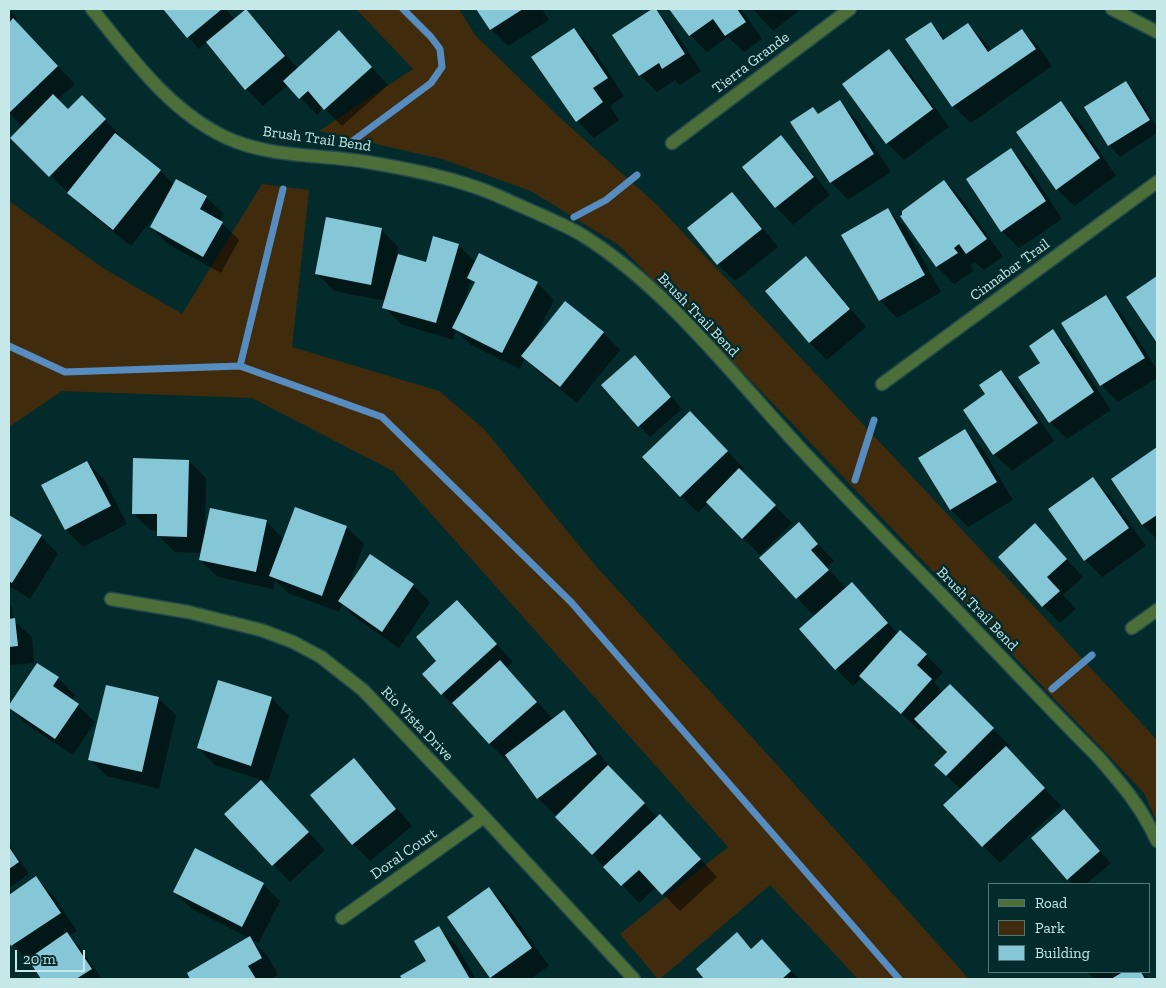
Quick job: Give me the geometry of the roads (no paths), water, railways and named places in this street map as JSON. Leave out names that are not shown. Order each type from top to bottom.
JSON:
[{"type":"street","name":"Brush Trail Bend","points":[[92,9],[144,73],[168,97],[190,117],[227,138],[248,146],[281,152],[366,162],[438,176],[476,187],[582,235],[618,261],[652,289],[678,314],[802,450],[1098,758],[1130,795],[1146,818],[1157,841]]},
{"type":"street","name":"Tierra Grande","points":[[672,143],[850,9]]},
{"type":"street","points":[[1112,9],[1157,32]]},
{"type":"street","name":"Cinnabar Trail","points":[[882,384],[1157,182]]},
{"type":"street","name":"Rio Vista Drive","points":[[111,598],[188,612],[261,630],[293,642],[321,657],[363,690],[634,979]]},
{"type":"street","points":[[1132,628],[1157,610]]},
{"type":"street","name":"Doral Court","points":[[342,918],[484,817]]},
{"type":"waterway","points":[[350,143],[431,83],[442,67],[440,49],[431,37],[403,9]]},
{"type":"waterway","points":[[574,217],[606,200],[637,175]]},
{"type":"waterway","points":[[240,366],[283,189]]},
{"type":"waterway","points":[[9,346],[65,372],[240,366],[382,417],[571,602],[899,979]]},
{"type":"waterway","points":[[855,480],[874,420]]},
{"type":"waterway","points":[[1052,689],[1092,655]]}]
